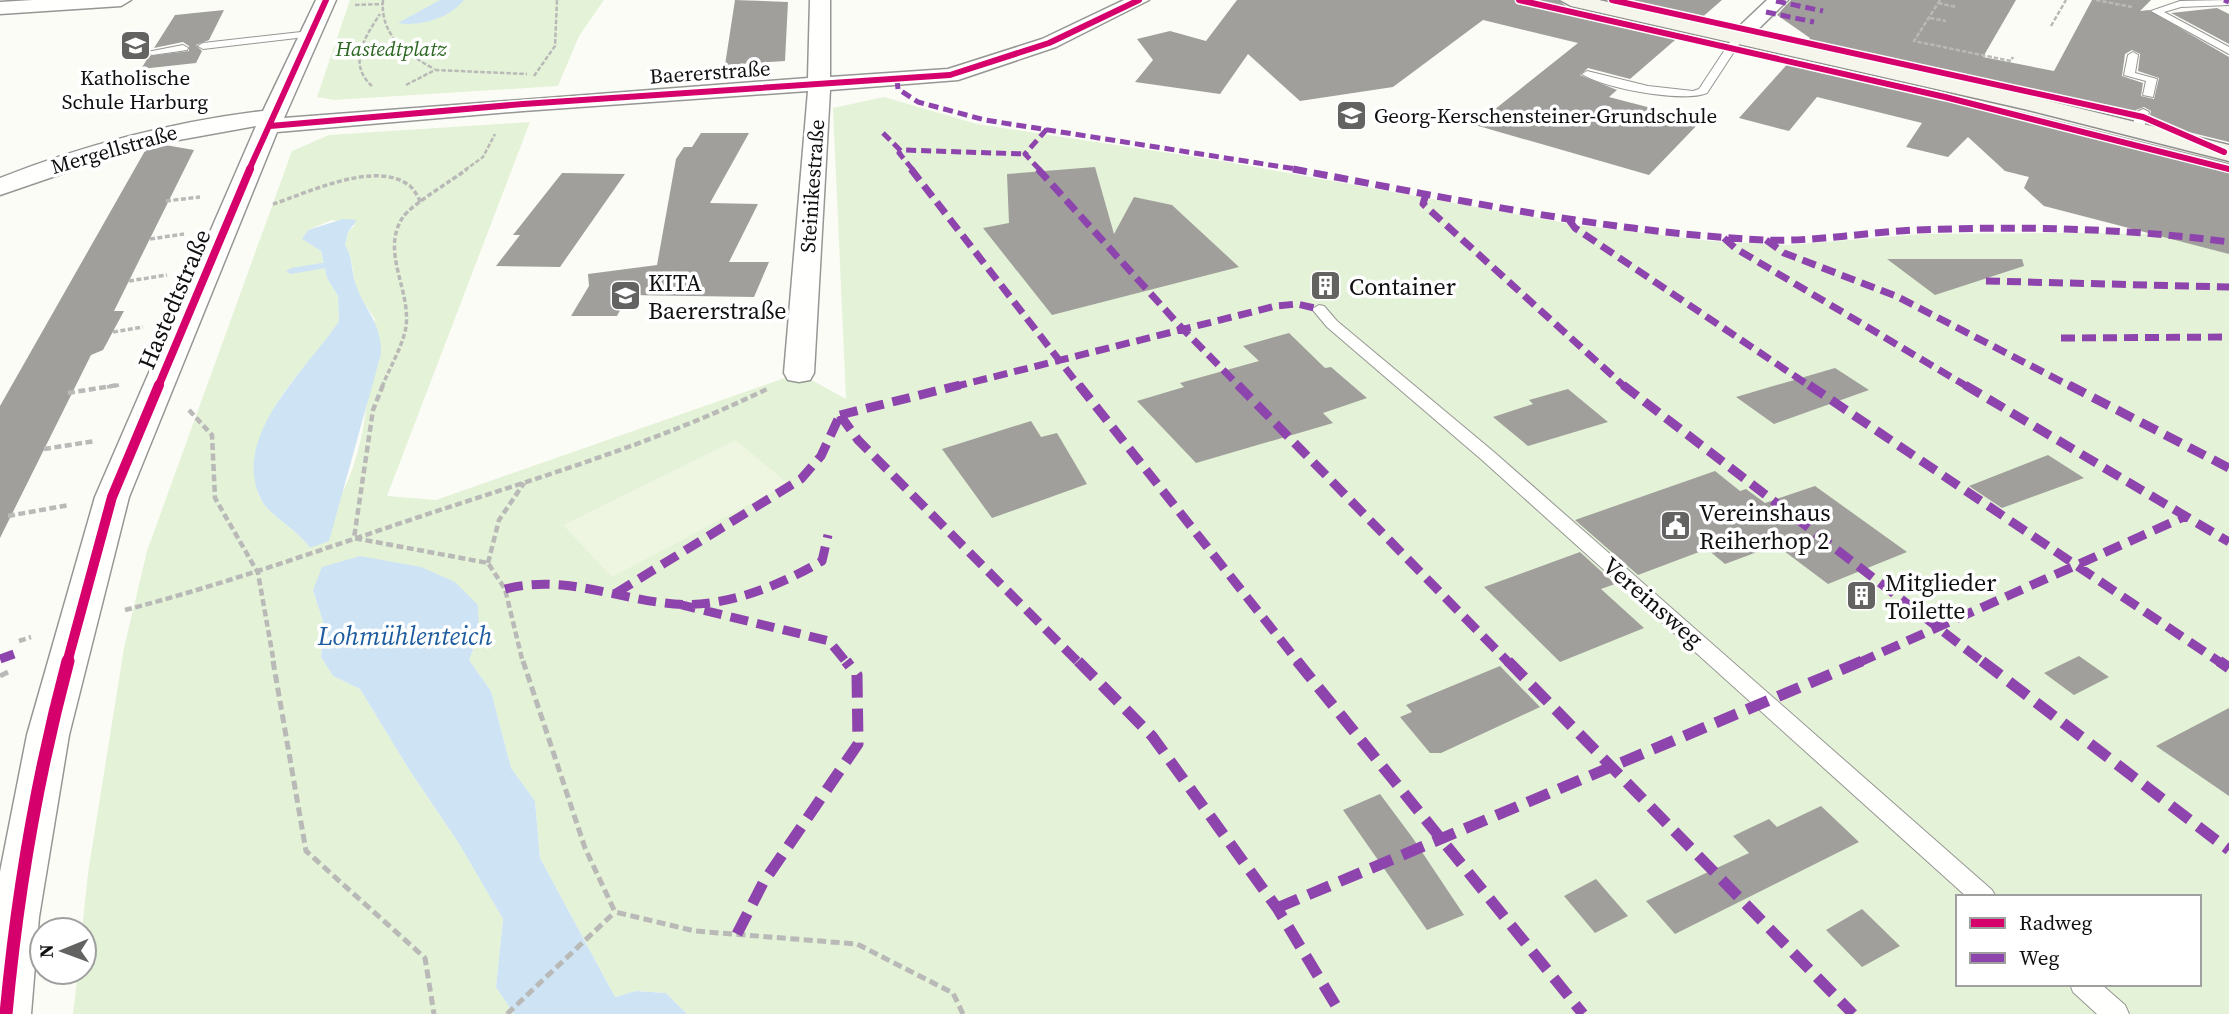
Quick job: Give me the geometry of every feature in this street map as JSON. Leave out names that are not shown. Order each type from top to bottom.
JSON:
[{"type":"main road","points":[[1571,0],[1738,38],[2140,121],[2229,153]]},
{"type":"street","points":[[0,8],[33,3],[121,0]]},
{"type":"street","name":"Hastedtstraße","points":[[6,1014],[15,917],[48,736],[100,617],[112,497],[271,121],[326,0]]},
{"type":"street","name":"Steinikestraße","points":[[799,373],[819,85],[820,0]]},
{"type":"street","name":"Baererstraße","points":[[271,121],[383,105],[523,104],[950,75],[1049,43],[1139,0]]},
{"type":"street","points":[[1738,38],[1778,0]]},
{"type":"street","name":"Mergellstraße","points":[[0,187],[79,156],[152,135],[271,121]]},
{"type":"lane","points":[[2157,12],[2180,4],[2229,2]]},
{"type":"lane","points":[[2157,12],[2229,51]]},
{"type":"lane","points":[[203,46],[310,34]]},
{"type":"lane","points":[[1587,74],[1678,95],[1695,96],[1703,91],[1738,38]]},
{"type":"lane","points":[[152,52],[183,48]]},
{"type":"lane","points":[[2133,55],[2129,75],[2152,79],[2149,95]]},
{"type":"lane","name":"Vereinsweg","points":[[1319,309],[1332,324],[1488,456],[1982,895]]},
{"type":"lane","points":[[2084,986],[2116,1014]]},
{"type":"path","points":[[383,0],[380,14],[366,35],[358,69],[368,85],[383,105],[435,70]]},
{"type":"path","points":[[354,538],[373,410],[405,331],[405,291],[395,262],[395,237],[404,216],[484,157],[503,121],[523,104],[535,74],[555,46],[557,0]]},
{"type":"path","points":[[2051,26],[2066,0]]},
{"type":"path","points":[[2096,0],[2157,12]]},
{"type":"path","points":[[1956,6],[1939,1],[1914,41],[1992,58],[2011,61],[2012,57]]},
{"type":"path","points":[[380,14],[389,34],[405,53],[435,70],[535,74]]},
{"type":"path","points":[[1930,18],[1946,21]]},
{"type":"path","points":[[265,207],[338,180],[358,177],[386,177],[406,183],[418,193],[422,204]]},
{"type":"path","points":[[100,617],[258,573],[354,538],[525,482],[730,408],[799,373]]},
{"type":"path","points":[[189,410],[212,435],[215,498],[258,573],[306,850],[425,958],[434,1014]]},
{"type":"path","points":[[525,482],[504,506],[492,537],[488,563],[505,589],[515,638],[585,848],[615,912]]},
{"type":"path","points":[[8,516],[112,497]]},
{"type":"path","points":[[354,538],[488,563]]},
{"type":"path","points":[[0,676],[8,672]]},
{"type":"path","points":[[507,1014],[615,912]]},
{"type":"path","points":[[615,912],[695,931],[857,944],[953,993],[963,1014]]},
{"type":"green space","name":"Hastedtplatz","points":[[350,0],[604,0],[579,36],[558,86],[334,100],[317,97]]},
{"type":"green space","points":[[884,97],[977,124],[1222,161],[1576,225],[1711,241],[1787,245],[1923,234],[2073,233],[2147,234],[2229,245],[2229,1014],[687,1014],[666,993],[636,991],[615,997],[540,858],[535,801],[511,768],[491,691],[469,660],[479,635],[360,556],[313,590],[324,625],[321,657],[333,676],[360,689],[410,771],[458,842],[503,919],[496,987],[514,1014],[73,1014],[76,986],[98,986],[98,916],[83,916],[88,873],[124,648],[147,551],[292,151],[329,135],[530,122],[387,496],[436,500],[799,373],[846,399],[833,108]],"holes":[[[332,220],[355,225],[348,232],[345,245],[355,284],[375,319],[367,404],[353,468],[337,503],[310,548],[265,505],[257,488],[256,473],[271,415],[290,384],[339,321],[338,296],[327,278],[321,251],[303,239],[308,230]]]},
{"type":"green space","points":[[736,440],[788,484],[612,577],[563,525]]},
{"type":"water","points":[[440,0],[464,0],[451,12],[434,20],[416,24],[398,23]]},
{"type":"water","points":[[343,219],[357,220],[348,232],[345,245],[359,292],[379,333],[381,354],[329,541],[310,548],[298,534],[270,511],[261,499],[254,475],[255,451],[277,404],[339,321],[338,296],[327,278],[321,251],[302,239],[308,230]]},
{"type":"water","name":"Lohmühlenteich","points":[[360,556],[421,567],[455,582],[478,605],[479,635],[469,660],[491,691],[511,768],[535,801],[540,858],[615,997],[636,991],[666,993],[687,1014],[514,1014],[496,987],[503,919],[458,842],[410,771],[360,689],[333,676],[321,657],[324,625],[313,590],[322,567]]},
{"type":"building","points":[[735,0],[788,2],[785,61],[725,65]]},
{"type":"building","points":[[1237,0],[1558,0],[1570,9],[1682,34],[1630,79],[1588,68],[1580,75],[1617,90],[1609,97],[1701,121],[1649,175],[1475,125],[1578,43],[1483,20],[1393,87],[1300,101],[1248,54],[1220,94],[1135,82],[1153,60],[1137,39],[1170,31],[1206,41]]},
{"type":"building","points":[[1611,0],[1722,0],[1699,20]]},
{"type":"building","points":[[1791,0],[2016,0],[1983,57],[2054,71],[2092,0],[2151,0],[2140,11],[2149,10],[2229,57],[2229,142],[2148,122],[2151,111],[2144,107],[2136,110],[2132,119],[1805,43],[1810,38],[1777,15]],"holes":[[[2132,50],[2140,54],[2138,71],[2159,78],[2154,99],[2141,96],[2143,83],[2122,76],[2125,54]]]},
{"type":"building","points":[[2217,8],[2229,14],[2229,44],[2171,13]]},
{"type":"building","points":[[224,10],[209,40],[196,45],[202,51],[196,63],[141,69],[149,56],[189,51],[189,46],[183,42],[154,48],[175,15]]},
{"type":"building","points":[[1792,59],[2229,163],[2229,254],[2044,206],[2024,188],[2029,177],[2005,171],[1968,137],[1948,157],[1906,147],[1922,123],[1817,97],[1789,131],[1739,118]]},
{"type":"building","points":[[701,133],[749,133],[710,203],[758,204],[729,262],[769,262],[754,297],[628,295],[617,316],[571,316],[589,286],[588,274],[657,265],[676,159],[684,147],[692,147]]},
{"type":"building","points":[[165,145],[194,150],[114,311],[124,311],[103,350],[91,355],[0,538],[0,406],[146,149]]},
{"type":"building","points":[[1095,167],[1114,234],[1134,197],[1172,205],[1239,267],[1052,315],[983,228],[1009,223],[1007,174]]},
{"type":"building","points":[[562,173],[625,174],[560,267],[496,266],[520,235],[513,235]]},
{"type":"building","points":[[1887,259],[2022,259],[2024,266],[1935,295]]},
{"type":"building","points":[[1289,333],[1325,368],[1331,367],[1367,398],[1323,413],[1333,423],[1196,463],[1137,401],[1184,387],[1180,383],[1259,361],[1243,346]]},
{"type":"building","points":[[1835,368],[1869,390],[1774,424],[1736,397]]},
{"type":"building","points":[[1568,389],[1608,422],[1528,446],[1493,417],[1533,404],[1529,400]]},
{"type":"building","points":[[1031,421],[1041,437],[1057,433],[1087,484],[992,518],[942,449]]},
{"type":"building","points":[[2048,455],[2084,478],[2002,508],[1969,486]]},
{"type":"building","points":[[1715,471],[1740,491],[1746,489],[1765,503],[1815,486],[1907,552],[1828,584],[1776,545],[1725,564],[1707,549],[1638,575],[1575,520]]},
{"type":"building","points":[[1580,552],[1615,584],[1601,589],[1644,628],[1560,662],[1484,587]]},
{"type":"building","points":[[2079,656],[2109,677],[2074,695],[2044,673]]},
{"type":"building","points":[[1500,666],[1540,707],[1441,753],[1430,753],[1400,717],[1412,712],[1406,705]]},
{"type":"building","points":[[2229,708],[2229,796],[2156,746]]},
{"type":"building","points":[[1380,794],[1464,915],[1427,930],[1343,810]]},
{"type":"building","points":[[1821,806],[1859,842],[1675,934],[1646,901],[1749,853],[1733,836],[1769,819],[1777,827]]},
{"type":"building","points":[[1596,879],[1628,916],[1595,933],[1564,896]]},
{"type":"building","points":[[1862,909],[1900,946],[1862,967],[1826,930]]},
{"type":"waterway","points":[[291,271],[340,263]]},
{"type":"marked path","points":[[2224,0],[2229,2]]},
{"type":"marked path","points":[[1776,1],[1823,11]]},
{"type":"marked path","points":[[1766,12],[1814,22]]},
{"type":"marked path","points":[[897,79],[898,89],[918,102],[985,120],[1235,158],[1569,220],[1766,240],[1917,230],[2026,228],[2145,231],[2229,242]]},
{"type":"marked path","points":[[1047,129],[1025,154],[1179,325],[1853,1014]]},
{"type":"marked path","points":[[883,133],[901,151]]},
{"type":"marked path","points":[[1025,154],[904,150],[899,153],[1200,541],[1583,1014]]},
{"type":"marked path","points":[[1426,194],[1423,204],[1628,390],[2229,850]]},
{"type":"marked path","points":[[1569,220],[1575,228],[2229,668]]},
{"type":"marked path","points":[[1724,238],[1735,248],[2229,542]]},
{"type":"marked path","points":[[1766,240],[1784,253],[1896,296],[2229,468]]},
{"type":"marked path","points":[[1986,281],[2229,287]]},
{"type":"marked path","points":[[840,415],[1276,306],[1297,304],[1319,309]]},
{"type":"marked path","points":[[2061,338],[2229,337]]},
{"type":"marked path","points":[[840,415],[858,440],[1152,736],[1277,908],[1341,1014]]},
{"type":"marked path","points":[[616,593],[801,479],[821,456],[840,415]]},
{"type":"marked path","points":[[1277,908],[1611,765],[1768,703],[2186,516]]},
{"type":"marked path","points":[[505,589],[539,583],[574,584],[671,603],[717,601],[772,586],[822,561],[828,535]]},
{"type":"marked path","points":[[678,604],[829,641],[857,675],[858,744],[763,883],[737,934]]},
{"type":"marked path","points":[[0,659],[14,654]]},
{"type":"cycle path","points":[[6,1014],[15,917],[48,735],[112,497],[281,95],[326,0]]},
{"type":"cycle path","points":[[270,126],[523,104],[950,75],[1049,43],[1139,0]]},
{"type":"cycle path","points":[[1519,0],[1945,97],[2229,169]]},
{"type":"cycle path","points":[[1612,0],[2143,117],[2224,152]]},
{"type":"place","name":"Katholische Schule Harburg","points":[[135,45]]},
{"type":"place","name":"Georg-Kerschensteiner-Grundschule","points":[[1351,115]]},
{"type":"place","name":"Container","points":[[1326,286]]},
{"type":"place","name":"KITA Baererstraße","points":[[625,296]]},
{"type":"place","name":"Vereinshaus Reiherhop 2","points":[[1676,526]]},
{"type":"place","name":"Mitglieder Toilette","points":[[1862,596]]}]
